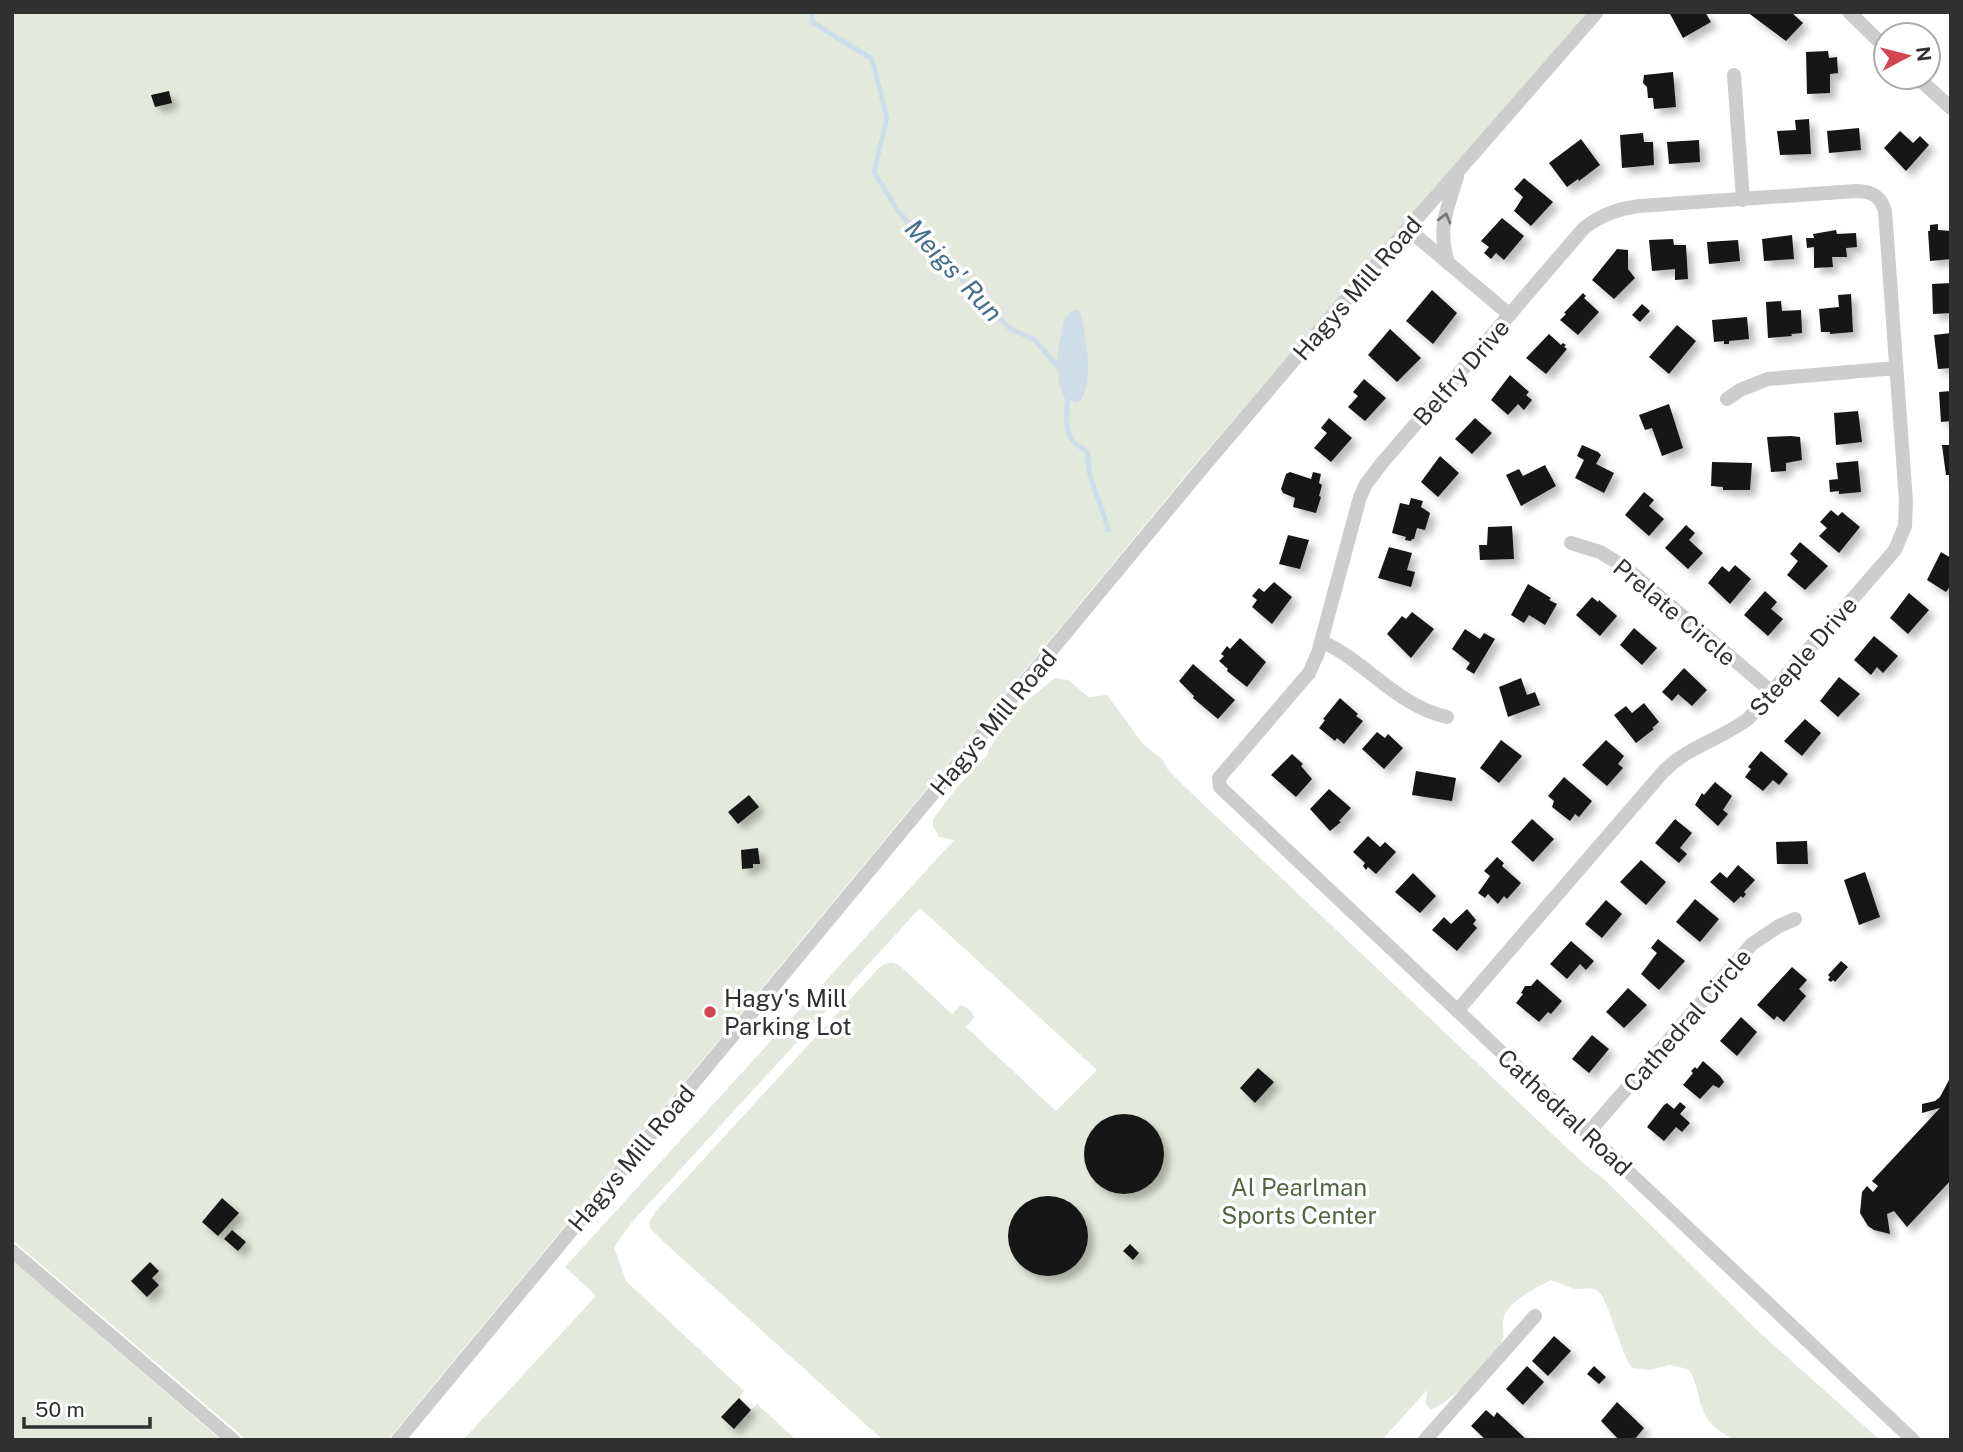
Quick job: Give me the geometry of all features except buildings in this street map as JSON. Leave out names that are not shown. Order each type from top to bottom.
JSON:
[{"type":"street","name":"Hagys Mill Road","points":[[398,1440],[1195,477],[1597,12]]},
{"type":"street","points":[[1849,12],[1872,34]]},
{"type":"street","points":[[1734,75],[1743,200]]},
{"type":"street","points":[[1932,91],[1951,108]]},
{"type":"street","points":[[1449,264],[1442,228],[1459,173]]},
{"type":"street","name":"Belfry Drive","points":[[1218,783],[1219,778],[1303,681],[1314,663],[1360,497],[1366,484],[1584,228],[1604,215],[1639,206],[1856,191],[1876,196]]},
{"type":"street","name":"Steeple Drive","points":[[1457,1011],[1671,763],[1748,719],[1887,560],[1901,538],[1905,526],[1906,501],[1885,211],[1876,196]]},
{"type":"street","points":[[1408,229],[1510,315]]},
{"type":"street","points":[[1727,399],[1740,390],[1768,379],[1896,368]]},
{"type":"street","name":"Prelate Circle","points":[[1571,543],[1600,552],[1625,566],[1773,693]]},
{"type":"street","points":[[1321,641],[1347,654],[1409,703],[1447,717]]},
{"type":"street","name":"Cathedral Road","points":[[1218,783],[1913,1440]]},
{"type":"street","name":"Cathedral Circle","points":[[1588,1133],[1752,944],[1795,919]]},
{"type":"street","points":[[12,1251],[233,1440]]},
{"type":"street","points":[[1425,1440],[1535,1316]]},
{"type":"green space","points":[[12,12],[1588,12],[1197,462],[388,1440],[247,1440],[12,1240]]},
{"type":"green space","name":"Al Pearlman Sports Center","points":[[1055,678],[1068,680],[1089,697],[1107,695],[1143,744],[1162,759],[1168,770],[1184,786],[1583,1163],[1605,1180],[1760,1333],[1880,1440],[1734,1440],[1709,1422],[1688,1369],[1669,1365],[1650,1370],[1632,1368],[1599,1292],[1591,1288],[1577,1289],[1551,1280],[1522,1296],[1510,1307],[1503,1321],[1504,1336],[1498,1348],[1472,1379],[1431,1410],[1426,1404],[1427,1390],[1382,1440],[883,1440],[666,1244],[651,1229],[649,1223],[655,1212],[886,963],[900,966],[952,1014],[961,1005],[970,1010],[974,1018],[966,1027],[1056,1111],[1097,1070],[920,908],[632,1222],[614,1247],[626,1281],[744,1391],[739,1398],[751,1410],[757,1404],[796,1440],[463,1440],[596,1296],[565,1267],[954,840],[939,837],[933,826],[933,819],[958,786],[987,755],[1017,709]]},
{"type":"green space","points":[[12,1260],[221,1440],[12,1440]]},
{"type":"shaded area","points":[[1070,312],[1080,312],[1088,360],[1087,385],[1078,403],[1064,398],[1057,357],[1064,321]]},
{"type":"waterway","name":"Meigs' Run","points":[[812,12],[812,22],[872,59],[887,118],[874,172],[898,211],[1009,328],[1035,340],[1060,369]]},
{"type":"waterway","name":"Meigs' Run","points":[[1068,397],[1069,433],[1075,443],[1088,454],[1092,483],[1108,530]]},
{"type":"place","name":"Hagy's Mill Parking Lot","points":[[710,1012]]}]
